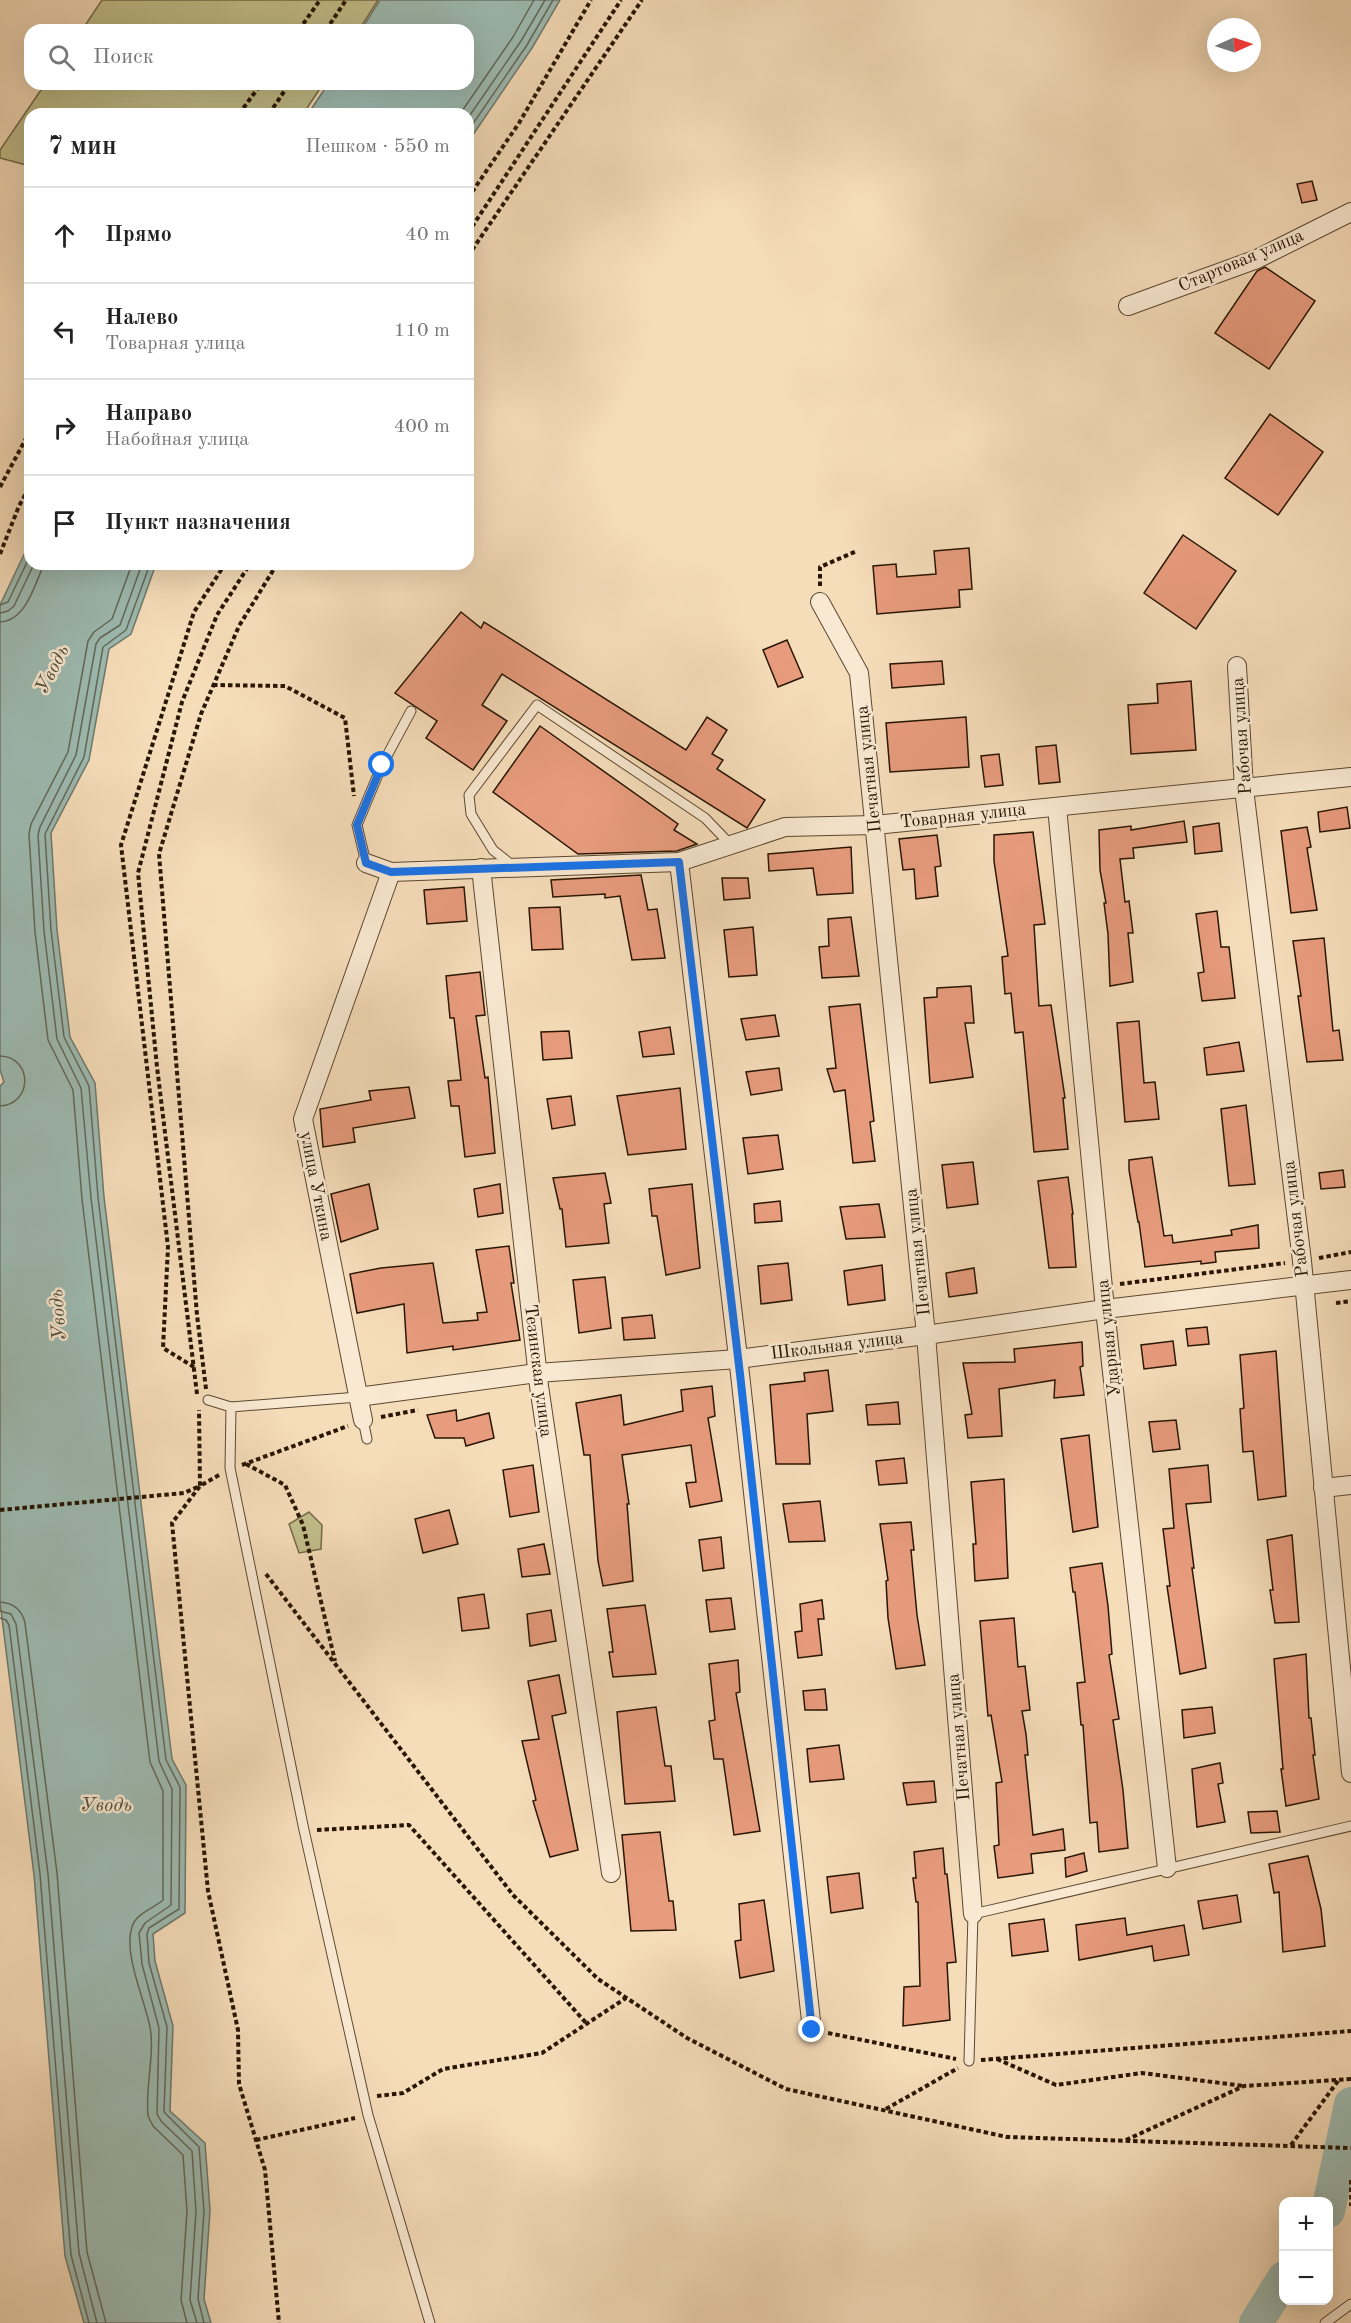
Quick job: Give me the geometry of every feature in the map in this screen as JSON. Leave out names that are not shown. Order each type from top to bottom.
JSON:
[{"type":"street","name":"Стартовая улица","points":[[1128,306],[1257,258],[1351,212]]},
{"type":"street","name":"Печатная улица","points":[[820,602],[859,673],[926,1335],[973,1914]]},
{"type":"street","name":"Рабочая улица","points":[[1238,666],[1244,789],[1302,1261],[1351,1773]]},
{"type":"street","name":"Товарная улица","points":[[366,863],[391,872],[679,862],[785,827],[874,825],[1351,777]]},
{"type":"street","name":"Ударная улица","points":[[1057,807],[1105,1309],[1167,1868]]},
{"type":"street","points":[[679,862],[738,1359],[812,2030]]},
{"type":"street","name":"Тезинская улица","points":[[481,868],[537,1373],[611,1873]]},
{"type":"street","name":"улица Уткина","points":[[363,1420],[303,1119],[391,872]]},
{"type":"street","name":"Школьная улица","points":[[358,1397],[537,1373],[738,1359],[1105,1309],[1351,1280]]},
{"type":"street","points":[[1323,1488],[1351,1485]]},
{"type":"lane","points":[[514,867],[493,850],[471,814],[469,795],[537,705],[705,818],[731,845]]},
{"type":"lane","points":[[366,863],[357,825],[382,765],[411,711]]},
{"type":"lane","points":[[208,1400],[231,1407],[358,1397]]},
{"type":"lane","points":[[231,1407],[230,1468],[304,1830],[368,2115],[430,2323]]},
{"type":"lane","name":"улица Уткина","points":[[363,1420],[367,1439]]},
{"type":"lane","points":[[969,2061],[973,1914],[1351,1826]]},
{"type":"lane","points":[[1324,2323],[1351,2304]]},
{"type":"path","points":[[303,24],[320,0]]},
{"type":"path","points":[[330,24],[346,0]]},
{"type":"path","points":[[474,189],[519,123],[591,0]]},
{"type":"path","points":[[474,224],[621,0]]},
{"type":"path","points":[[474,247],[642,0]]},
{"type":"path","points":[[243,108],[257,90]]},
{"type":"path","points":[[273,108],[286,90]]},
{"type":"path","points":[[0,487],[24,442]]},
{"type":"path","points":[[0,554],[24,496]]},
{"type":"path","points":[[820,602],[820,567],[857,551]]},
{"type":"path","points":[[194,1367],[163,1348],[168,1247],[121,845],[194,612],[221,570]]},
{"type":"path","points":[[246,570],[217,615],[182,702],[138,873],[157,1067],[198,1402],[200,1486],[172,1523],[208,1891],[237,2030],[239,2084],[265,2170],[279,2323]]},
{"type":"path","points":[[208,1400],[197,1316],[159,854],[201,714],[239,626],[273,570]]},
{"type":"path","points":[[213,685],[285,686],[345,718],[357,825]]},
{"type":"path","points":[[1103,1287],[1302,1261],[1351,1252]]},
{"type":"path","points":[[0,1510],[184,1493],[230,1468],[363,1420]]},
{"type":"path","points":[[246,1464],[285,1485],[303,1525],[336,1665]]},
{"type":"path","points":[[247,1549],[513,1895],[598,1979],[687,2038],[786,2089],[1007,2137],[1351,2148]]},
{"type":"path","points":[[304,1830],[409,1825],[587,2024]]},
{"type":"path","points":[[364,2097],[403,2093],[443,2069],[542,2053],[626,1998]]},
{"type":"path","points":[[812,2030],[969,2061],[1351,2031]]},
{"type":"path","points":[[997,2059],[1056,2085],[1142,2073],[1244,2086],[1351,2079]]},
{"type":"path","points":[[885,2110],[969,2061]]},
{"type":"path","points":[[1291,2145],[1338,2080]]},
{"type":"path","points":[[1125,2140],[1244,2086]]},
{"type":"path","points":[[256,2140],[368,2115]]},
{"type":"path","points":[[1351,2180],[1349,2204],[1351,2206]]},
{"type":"shaded area","points":[[102,0],[378,0],[363,24],[86,24]]},
{"type":"shaded area","points":[[41,90],[319,90],[307,108],[29,108]]},
{"type":"shaded area","points":[[24,115],[24,164],[0,158],[0,150]]},
{"type":"shaded area","points":[[309,1512],[322,1525],[321,1549],[299,1553],[289,1524]]},
{"type":"water","points":[[380,0],[560,0],[532,48],[474,133],[474,108],[312,108],[324,90],[474,90],[474,24],[365,24]]},
{"type":"water","name":"Уводь","points":[[24,555],[24,570],[154,570],[131,634],[109,649],[89,760],[51,833],[57,930],[70,1037],[95,1083],[104,1197],[172,1759],[186,1785],[185,1913],[153,1934],[155,1961],[173,2026],[170,2111],[205,2143],[210,2210],[204,2299],[211,2323],[84,2323],[65,2256],[34,1875],[0,1602],[0,1086],[4,1082],[0,1070],[0,605]]},
{"type":"building","points":[[1312,181],[1317,200],[1302,203],[1297,184]]},
{"type":"building","points":[[1265,267],[1315,301],[1269,369],[1215,333],[1257,271]]},
{"type":"building","points":[[1270,414],[1323,452],[1278,515],[1225,478]]},
{"type":"building","points":[[1183,535],[1236,571],[1196,629],[1144,593]]},
{"type":"building","points":[[969,548],[972,589],[959,590],[960,607],[877,614],[873,566],[896,564],[897,577],[936,574],[934,551]]},
{"type":"building","points":[[461,612],[481,628],[484,622],[686,750],[707,717],[727,730],[712,754],[723,760],[717,769],[765,800],[747,828],[502,674],[482,705],[507,721],[473,770],[426,738],[437,721],[395,693]]},
{"type":"building","points":[[787,640],[803,677],[778,687],[763,650]]},
{"type":"building","points":[[942,661],[944,684],[892,688],[890,664]]},
{"type":"building","points":[[1191,681],[1196,750],[1131,754],[1128,705],[1158,703],[1157,684]]},
{"type":"building","points":[[966,717],[969,767],[890,772],[886,723]]},
{"type":"building","points":[[540,726],[678,824],[674,830],[697,844],[677,851],[578,854],[493,792]]},
{"type":"building","points":[[1056,745],[1060,782],[1039,784],[1036,747]]},
{"type":"building","points":[[999,754],[1003,785],[985,787],[981,756]]},
{"type":"building","points":[[1347,807],[1350,828],[1320,832],[1318,812]]},
{"type":"building","points":[[1184,821],[1187,842],[1133,848],[1134,858],[1120,859],[1125,902],[1129,901],[1133,933],[1128,933],[1133,982],[1110,986],[1104,903],[1106,903],[1100,870],[1099,830],[1131,826],[1131,830]]},
{"type":"building","points":[[1219,823],[1222,851],[1195,854],[1193,827]]},
{"type":"building","points":[[1307,827],[1311,847],[1307,848],[1317,910],[1291,913],[1281,831]]},
{"type":"building","points":[[1033,832],[1045,924],[1034,925],[1039,1006],[1051,1005],[1065,1098],[1063,1098],[1068,1149],[1034,1152],[1023,1032],[1015,1033],[1011,993],[1005,994],[1002,957],[1008,956],[994,861],[994,835]]},
{"type":"building","points":[[937,835],[941,866],[935,867],[938,896],[916,899],[914,869],[903,870],[899,839]]},
{"type":"building","points":[[851,847],[853,893],[817,895],[813,868],[769,871],[768,854]]},
{"type":"building","points":[[641,875],[648,910],[657,909],[665,958],[632,960],[620,896],[605,898],[605,894],[553,897],[551,880]]},
{"type":"building","points":[[722,878],[748,878],[750,898],[724,900]]},
{"type":"building","points":[[464,887],[467,921],[427,924],[424,890]]},
{"type":"building","points":[[560,907],[563,949],[532,950],[529,908]]},
{"type":"building","points":[[1217,911],[1221,947],[1229,947],[1235,998],[1202,1001],[1198,973],[1204,972],[1196,914]]},
{"type":"building","points":[[851,917],[859,976],[822,978],[819,947],[829,946],[828,919]]},
{"type":"building","points":[[753,927],[757,975],[729,977],[724,930]]},
{"type":"building","points":[[1324,938],[1333,1031],[1339,1030],[1343,1060],[1307,1062],[1293,941]]},
{"type":"building","points":[[480,972],[485,1015],[476,1016],[485,1078],[488,1077],[495,1153],[465,1157],[459,1106],[451,1106],[448,1081],[461,1080],[454,1018],[450,1018],[446,976]]},
{"type":"building","points":[[971,986],[974,1023],[965,1023],[973,1077],[930,1083],[924,998],[937,997],[937,988]]},
{"type":"building","points":[[860,1004],[874,1121],[870,1122],[875,1161],[853,1163],[845,1090],[834,1092],[827,1069],[836,1068],[829,1007]]},
{"type":"building","points":[[775,1015],[779,1036],[746,1040],[741,1019]]},
{"type":"building","points":[[1139,1021],[1144,1083],[1155,1082],[1159,1119],[1125,1122],[1117,1023]]},
{"type":"building","points":[[670,1027],[674,1054],[643,1057],[639,1032]]},
{"type":"building","points":[[569,1031],[572,1058],[543,1060],[541,1032]]},
{"type":"building","points":[[1239,1042],[1244,1071],[1207,1075],[1204,1048]]},
{"type":"building","points":[[779,1068],[782,1090],[751,1095],[746,1072]]},
{"type":"building","points":[[409,1087],[415,1118],[353,1128],[355,1142],[323,1147],[320,1109],[371,1100],[369,1091]]},
{"type":"building","points":[[680,1088],[686,1149],[628,1155],[617,1096]]},
{"type":"building","points":[[571,1096],[575,1125],[552,1129],[547,1099]]},
{"type":"building","points":[[1246,1105],[1255,1184],[1229,1186],[1221,1109]]},
{"type":"building","points":[[778,1135],[783,1169],[748,1174],[743,1138]]},
{"type":"building","points":[[1152,1157],[1164,1236],[1172,1235],[1173,1243],[1232,1235],[1231,1230],[1258,1225],[1259,1248],[1215,1252],[1216,1262],[1201,1264],[1201,1261],[1145,1267],[1129,1160]]},
{"type":"building","points":[[973,1162],[978,1204],[947,1208],[942,1165]]},
{"type":"building","points":[[1343,1170],[1345,1187],[1321,1189],[1319,1173]]},
{"type":"building","points":[[605,1173],[611,1203],[604,1204],[609,1243],[566,1247],[562,1209],[560,1209],[553,1178]]},
{"type":"building","points":[[1068,1177],[1076,1267],[1049,1268],[1038,1181]]},
{"type":"building","points":[[369,1184],[378,1229],[341,1242],[331,1194]]},
{"type":"building","points":[[500,1184],[503,1213],[478,1217],[474,1189]]},
{"type":"building","points":[[692,1184],[700,1268],[666,1275],[657,1216],[652,1216],[649,1189]]},
{"type":"building","points":[[780,1201],[782,1221],[755,1223],[754,1204]]},
{"type":"building","points":[[879,1204],[885,1237],[846,1239],[840,1207]]},
{"type":"building","points":[[509,1246],[514,1283],[511,1283],[520,1340],[453,1350],[453,1346],[407,1353],[404,1304],[357,1313],[350,1274],[381,1268],[433,1263],[443,1323],[478,1320],[477,1313],[487,1312],[476,1250]]},
{"type":"building","points":[[788,1263],[792,1300],[761,1304],[758,1266]]},
{"type":"building","points":[[882,1265],[885,1300],[848,1305],[844,1271]]},
{"type":"building","points":[[974,1268],[977,1293],[949,1297],[946,1273]]},
{"type":"building","points":[[605,1277],[611,1328],[579,1333],[573,1280]]},
{"type":"building","points":[[652,1315],[655,1338],[624,1340],[622,1318]]},
{"type":"building","points":[[1207,1327],[1209,1344],[1188,1346],[1186,1329]]},
{"type":"building","points":[[1173,1341],[1176,1365],[1144,1369],[1141,1345]]},
{"type":"building","points":[[1082,1342],[1083,1366],[1080,1367],[1084,1395],[1054,1398],[1055,1380],[999,1389],[1002,1436],[968,1438],[965,1415],[972,1414],[963,1363],[1015,1362],[1014,1349]]},
{"type":"building","points":[[1276,1351],[1286,1496],[1258,1500],[1253,1451],[1243,1452],[1240,1409],[1244,1408],[1240,1355]]},
{"type":"building","points":[[828,1370],[833,1411],[807,1414],[810,1464],[776,1464],[770,1385],[805,1381],[804,1373]]},
{"type":"building","points":[[712,1386],[715,1416],[708,1418],[722,1501],[690,1507],[686,1483],[696,1482],[691,1445],[622,1455],[629,1504],[627,1504],[633,1581],[603,1586],[598,1561],[590,1455],[584,1455],[576,1403],[621,1395],[624,1425],[683,1411],[681,1390]]},
{"type":"building","points":[[898,1402],[900,1424],[868,1425],[866,1405]]},
{"type":"building","points":[[456,1410],[457,1421],[489,1413],[494,1438],[466,1446],[464,1438],[435,1438],[427,1415]]},
{"type":"building","points":[[1176,1420],[1180,1449],[1153,1452],[1149,1422]]},
{"type":"building","points":[[1089,1435],[1098,1527],[1073,1532],[1061,1439]]},
{"type":"building","points":[[904,1458],[907,1483],[879,1485],[876,1461]]},
{"type":"building","points":[[533,1465],[539,1512],[510,1517],[503,1470]]},
{"type":"building","points":[[1208,1465],[1211,1502],[1186,1504],[1206,1668],[1180,1674],[1167,1586],[1170,1586],[1163,1529],[1174,1528],[1169,1469]]},
{"type":"building","points":[[1004,1479],[1008,1578],[975,1581],[973,1544],[976,1544],[971,1482]]},
{"type":"building","points":[[820,1501],[825,1541],[789,1542],[783,1504]]},
{"type":"building","points":[[449,1510],[458,1544],[423,1553],[415,1519]]},
{"type":"building","points":[[911,1522],[914,1550],[911,1550],[917,1615],[925,1665],[896,1669],[888,1618],[886,1581],[888,1580],[880,1524]]},
{"type":"building","points":[[1292,1535],[1299,1622],[1275,1623],[1270,1590],[1273,1590],[1267,1540]]},
{"type":"building","points":[[721,1537],[724,1568],[703,1571],[699,1540]]},
{"type":"building","points":[[544,1544],[550,1574],[522,1577],[518,1549]]},
{"type":"building","points":[[1102,1563],[1112,1654],[1109,1655],[1119,1719],[1113,1720],[1128,1848],[1099,1852],[1097,1822],[1090,1823],[1083,1725],[1081,1725],[1077,1683],[1085,1682],[1075,1592],[1073,1592],[1070,1568]]},
{"type":"building","points":[[484,1594],[489,1628],[462,1631],[458,1598]]},
{"type":"building","points":[[731,1598],[735,1629],[710,1632],[706,1600]]},
{"type":"building","points":[[822,1600],[824,1619],[818,1619],[822,1655],[798,1658],[795,1632],[802,1631],[800,1604]]},
{"type":"building","points":[[645,1605],[656,1674],[613,1677],[609,1652],[613,1652],[607,1609]]},
{"type":"building","points":[[551,1610],[556,1641],[530,1646],[527,1614]]},
{"type":"building","points":[[1014,1618],[1018,1667],[1025,1666],[1030,1710],[1022,1711],[1028,1755],[1025,1755],[1033,1835],[1063,1829],[1065,1850],[1031,1854],[1033,1873],[998,1878],[994,1846],[999,1845],[996,1783],[1002,1782],[991,1715],[988,1716],[980,1621]]},
{"type":"building","points":[[1306,1654],[1309,1718],[1311,1718],[1319,1799],[1286,1806],[1281,1769],[1283,1769],[1274,1659]]},
{"type":"building","points":[[738,1660],[740,1692],[736,1693],[760,1831],[734,1835],[723,1759],[714,1759],[709,1721],[715,1720],[709,1664]]},
{"type":"building","points":[[559,1675],[566,1713],[552,1716],[578,1850],[550,1857],[533,1801],[536,1800],[522,1741],[539,1739],[528,1681]]},
{"type":"building","points":[[825,1689],[827,1710],[805,1710],[803,1691]]},
{"type":"building","points":[[656,1707],[665,1766],[671,1766],[675,1801],[625,1804],[617,1712]]},
{"type":"building","points":[[1212,1707],[1215,1733],[1184,1738],[1182,1710]]},
{"type":"building","points":[[839,1745],[844,1779],[810,1782],[807,1749]]},
{"type":"building","points":[[1220,1763],[1223,1783],[1218,1784],[1225,1822],[1197,1827],[1192,1769]]},
{"type":"building","points":[[934,1781],[936,1802],[907,1805],[903,1783]]},
{"type":"building","points":[[1277,1811],[1280,1832],[1251,1833],[1248,1812]]},
{"type":"building","points":[[660,1832],[669,1901],[673,1901],[676,1930],[631,1931],[622,1835]]},
{"type":"building","points":[[943,1848],[956,1962],[947,1963],[950,2020],[903,2026],[904,1987],[920,1986],[918,1902],[916,1902],[913,1878],[916,1878],[914,1852]]},
{"type":"building","points":[[1084,1853],[1087,1871],[1066,1877],[1065,1858]]},
{"type":"building","points":[[1308,1856],[1321,1909],[1325,1946],[1283,1952],[1279,1892],[1274,1893],[1269,1864]]},
{"type":"building","points":[[859,1873],[863,1908],[831,1913],[827,1877]]},
{"type":"building","points":[[1237,1895],[1241,1922],[1203,1929],[1198,1901]]},
{"type":"building","points":[[764,1900],[774,1971],[740,1978],[735,1941],[741,1940],[739,1904]]},
{"type":"building","points":[[1125,1918],[1127,1935],[1184,1925],[1189,1955],[1154,1961],[1152,1946],[1079,1960],[1076,1925]]},
{"type":"building","points":[[1044,1919],[1048,1951],[1012,1956],[1009,1924]]},
{"type":"waterway","points":[[1331,2197],[1351,2104]]},
{"type":"waterway","points":[[1256,2323],[1279,2286]]},
{"type":"route","points":[[382,765],[357,825],[366,863],[391,872],[679,862],[740,1374],[812,2030]]}]
